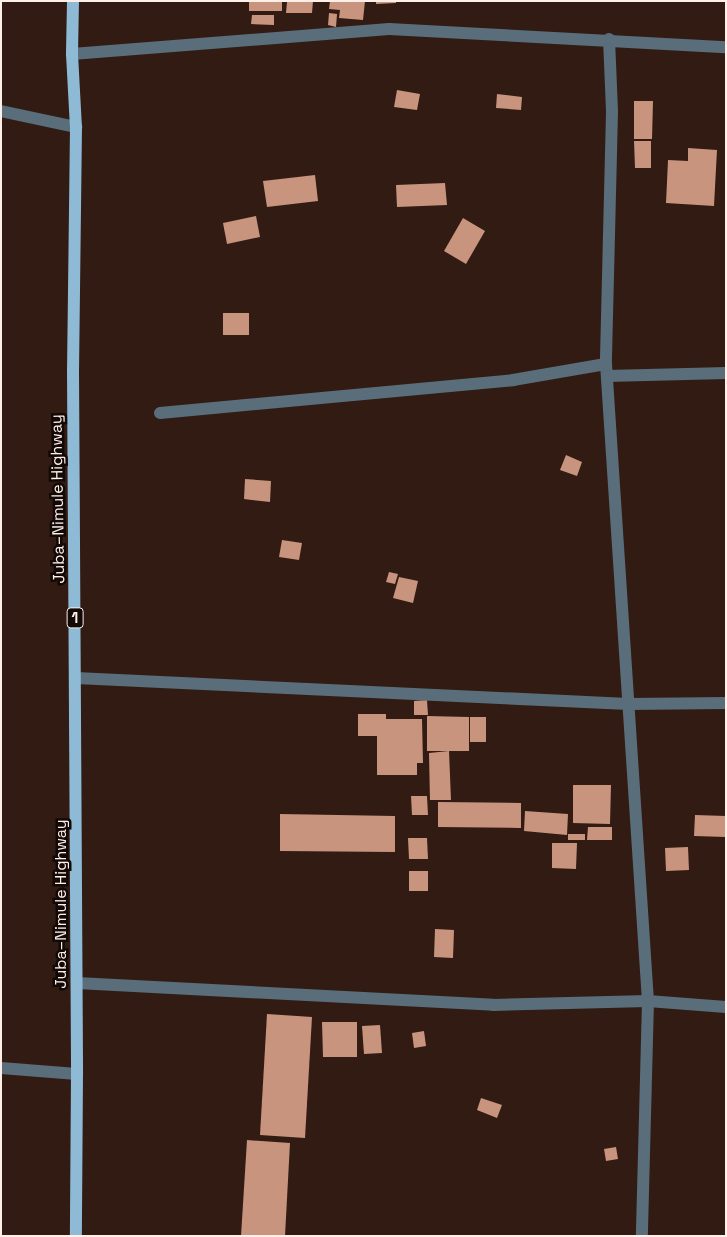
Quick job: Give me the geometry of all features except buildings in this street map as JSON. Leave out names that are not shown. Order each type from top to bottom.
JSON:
[{"type":"main road","name":"Juba–Nimule Highway","points":[[73,1],[72,54],[76,128],[73,369],[76,678],[76,1236]]},
{"type":"street","points":[[72,54],[389,30],[609,39],[726,47]]},
{"type":"street","points":[[609,39],[612,112],[606,370],[648,1001],[642,1236]]},
{"type":"street","points":[[1,111],[76,128]]},
{"type":"street","points":[[160,412],[606,370],[726,372]]},
{"type":"street","points":[[76,678],[628,704],[726,703]]},
{"type":"street","points":[[77,983],[493,1005],[648,1001],[726,1007]]},
{"type":"street","points":[[1,1068],[77,1074]]}]
